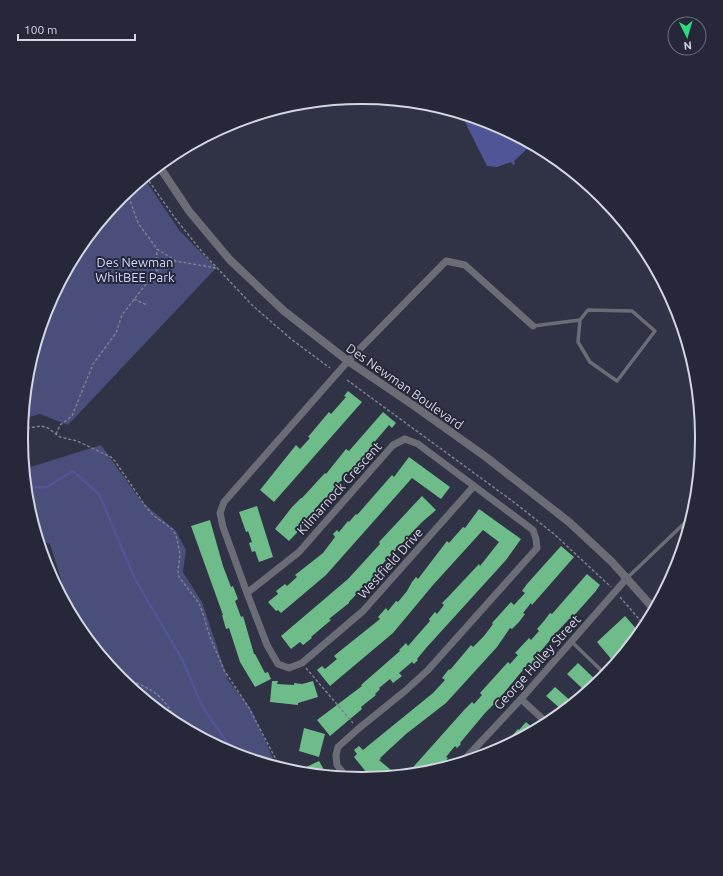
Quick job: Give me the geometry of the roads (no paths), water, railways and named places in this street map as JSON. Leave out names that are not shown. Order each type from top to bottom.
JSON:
[{"type":"street","name":"Des Newman Boulevard","points":[[162,170],[189,211],[230,260],[284,311],[348,361],[486,457],[569,522],[627,578],[650,605]]},
{"type":"street","points":[[247,594],[223,527],[220,514],[224,502],[348,361],[446,261],[465,265],[533,326]]},
{"type":"street","name":"Kilmarnock Crescent","points":[[247,594],[299,552],[394,445],[405,439],[418,444],[474,486]]},
{"type":"street","points":[[342,771],[337,765],[336,755],[338,747],[428,670],[537,548],[533,530],[474,486]]},
{"type":"street","name":"Westfield Drive","points":[[247,594],[267,645],[278,664],[288,668],[302,664],[363,611],[474,486]]},
{"type":"street","name":"George Holley Street","points":[[470,754],[572,642],[627,578]]},
{"type":"street","points":[[521,699],[541,719]]},
{"type":"lane","points":[[533,326],[580,320],[588,310],[632,311],[655,331],[617,381],[590,362],[578,342],[580,320]]},
{"type":"lane","points":[[627,578],[684,523]]},
{"type":"lane","points":[[572,642],[601,670]]},
{"type":"waterway","points":[[32,488],[47,487],[73,471],[99,494],[135,579],[183,661],[202,706],[227,743]]},
{"type":"park label","name":"Des Newman WhitBEE Park","points":[[135,270]]}]
